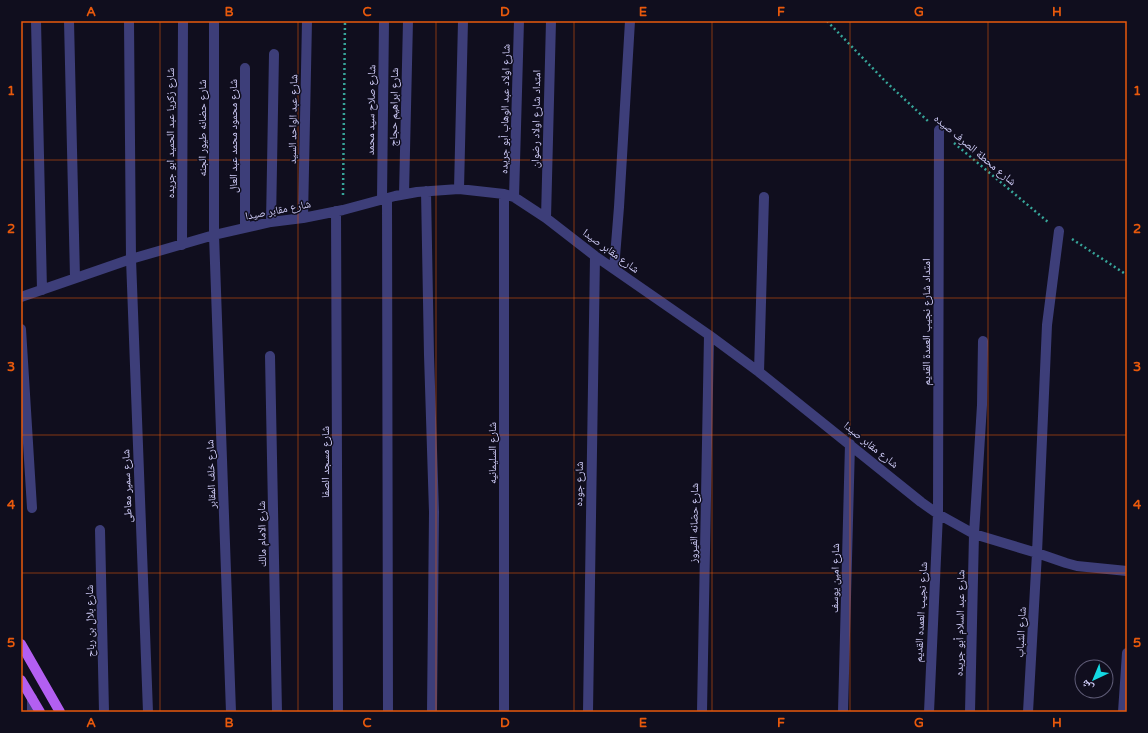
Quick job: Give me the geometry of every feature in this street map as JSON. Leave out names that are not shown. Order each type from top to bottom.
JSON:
[{"type":"main road","points":[[21,644],[60,712]]},
{"type":"main road","points":[[21,680],[40,712]]},
{"type":"street","points":[[36,21],[42,290]]},
{"type":"street","points":[[69,21],[75,278]]},
{"type":"street","name":"شارع سمير معاطى","points":[[129,21],[131,259],[148,712]]},
{"type":"street","name":"شارع زكريا عبد الحميد ابو جريده","points":[[182,245],[183,21]]},
{"type":"street","name":"شارع حضانه طيور الجنه","points":[[214,21],[214,236]]},
{"type":"street","name":"شارع عبد الواحد السيد","points":[[303,218],[306,21]]},
{"type":"street","name":"شارع صلاح سيد محمد","points":[[384,21],[388,712]]},
{"type":"street","name":"شارع ابراهيم حجاج","points":[[404,194],[408,21]]},
{"type":"street","points":[[459,189],[463,21]]},
{"type":"street","name":"شارع اولاد عبد الوهاب أبو جريده","points":[[514,198],[519,21]]},
{"type":"street","name":"امتداد شارع اولاد رضوان","points":[[546,218],[551,21]]},
{"type":"street","points":[[614,269],[630,21]]},
{"type":"street","points":[[271,222],[274,54]]},
{"type":"street","name":"شارع محمود محمد عبد العال","points":[[245,68],[246,228]]},
{"type":"street","name":"امتداد شارع نجيب العمدة القديم","points":[[938,514],[939,130]]},
{"type":"street","name":"شارع مقابر صيدا","points":[[21,297],[131,259],[271,222],[303,218],[404,194],[426,191],[459,189],[504,194],[514,198],[546,218],[595,256],[709,335],[759,372],[938,514],[974,534],[1038,552],[1066,563],[1077,566],[1127,571]]},
{"type":"street","points":[[426,191],[434,512],[432,712]]},
{"type":"street","name":"شارع السليمانيه","points":[[504,194],[504,712]]},
{"type":"street","points":[[759,372],[764,197]]},
{"type":"street","name":"شارع مسجد الصفا","points":[[338,712],[340,210]]},
{"type":"street","name":"شارع الشباب","points":[[1028,712],[1038,552],[1047,325],[1059,231]]},
{"type":"street","name":"شارع خلف المقابر","points":[[214,236],[231,712]]},
{"type":"street","name":"شارع جوده","points":[[588,712],[595,256]]},
{"type":"street","points":[[21,329],[32,508]]},
{"type":"street","name":"شارع حضانه الفيروز","points":[[702,712],[709,335]]},
{"type":"street","name":"شارع عبد السلام أبو جريده","points":[[970,712],[974,534],[982,405],[983,341]]},
{"type":"street","name":"شارع الامام مالك","points":[[270,356],[277,712]]},
{"type":"street","name":"شارع امين يوسف","points":[[843,712],[850,444]]},
{"type":"street","name":"شارع نجيب العمده القديم","points":[[929,712],[938,514]]},
{"type":"street","name":"شارع بلال بن رباح","points":[[100,530],[104,712]]},
{"type":"street","points":[[1123,712],[1127,653]]},
{"type":"street","points":[[32,698],[32,712]]},
{"type":"path","points":[[340,210],[345,21]]},
{"type":"path","name":"شارع محطة الصرف صيده","points":[[827,21],[886,82],[939,130],[1059,231],[1127,275]]}]
